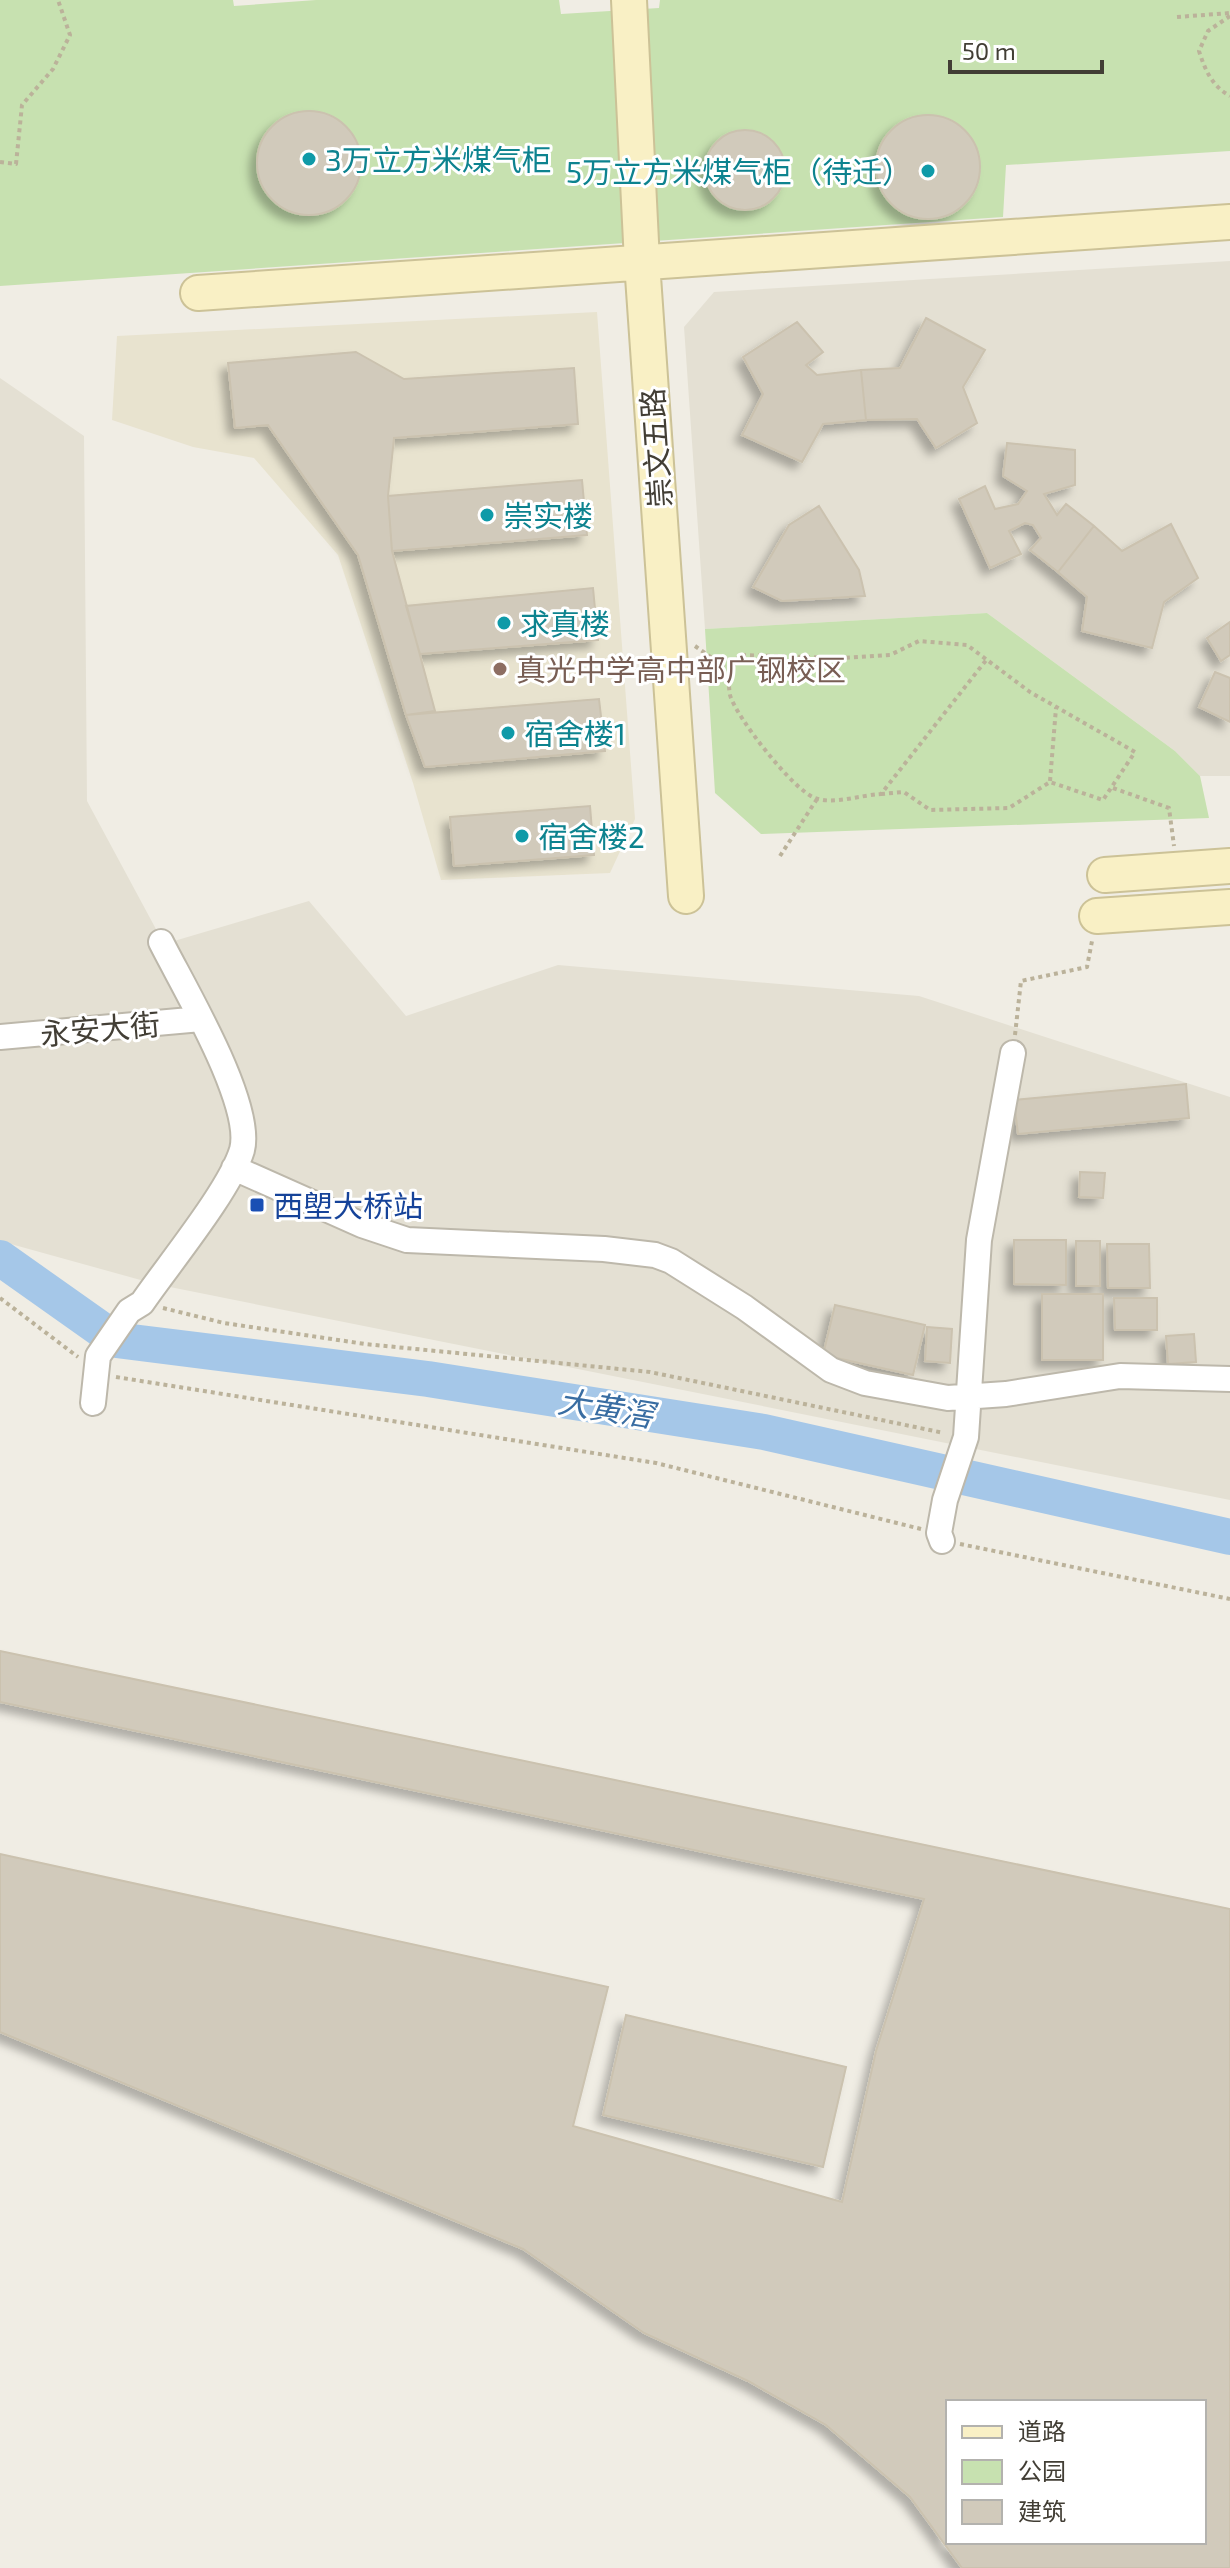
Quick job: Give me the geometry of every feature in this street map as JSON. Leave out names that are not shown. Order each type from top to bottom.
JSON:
[{"type":"street","name":"崇文五路","points":[[629,0],[642,262],[686,896]]},
{"type":"street","points":[[992,236],[1136,207],[1230,201]]},
{"type":"street","points":[[198,293],[1230,222]]},
{"type":"street","points":[[1105,875],[1230,866]]},
{"type":"street","points":[[1097,916],[1230,907]]},
{"type":"street","points":[[93,1403],[98,1365],[135,1307],[234,1168],[241,1150],[242,1121],[201,1019],[161,942]]},
{"type":"street","name":"永安大街","points":[[0,1037],[201,1019]]},
{"type":"street","points":[[940,1537],[945,1500],[963,1448],[979,1240],[1013,1053]]},
{"type":"street","points":[[234,1168],[362,1225],[407,1240],[604,1249],[655,1255],[698,1277],[845,1378],[925,1395],[969,1398],[1120,1376],[1230,1379]]},
{"type":"path","points":[[0,162],[16,164],[22,105],[53,69],[70,35],[58,0]]},
{"type":"path","points":[[1177,17],[1230,15]]},
{"type":"path","points":[[1230,15],[1208,31],[1199,51],[1205,71],[1220,90],[1230,96]]},
{"type":"path","points":[[919,641],[967,645],[1056,708],[1135,752],[1103,800],[1050,782],[1009,808],[930,810],[904,792],[817,799],[800,791],[745,719],[731,696],[729,670],[740,655],[843,658],[890,655],[919,641]]},
{"type":"path","points":[[690,642],[729,670]]},
{"type":"path","points":[[881,794],[987,659]]},
{"type":"path","points":[[1050,782],[1056,708]]},
{"type":"path","points":[[1113,788],[1169,808],[1177,871]]},
{"type":"path","points":[[780,856],[817,799]]},
{"type":"path","points":[[1013,1053],[1021,981],[1087,967],[1097,916]]},
{"type":"path","points":[[0,1298],[98,1365],[656,1463],[940,1537],[1230,1599]]},
{"type":"path","points":[[135,1307],[365,1344],[650,1372],[963,1448]]},
{"type":"shaded area","points":[[1230,261],[1230,776],[1200,776],[1175,751],[987,613],[705,629],[684,327],[714,292]]},
{"type":"shaded area","name":"真光中学高中部广钢校区","points":[[597,312],[635,819],[610,873],[441,880],[413,783],[338,555],[254,458],[193,447],[112,420],[117,336]]},
{"type":"shaded area","points":[[0,378],[84,436],[87,801],[164,944],[309,901],[406,1016],[558,965],[919,996],[1230,1097],[1230,1500],[155,1284],[0,1241]]},
{"type":"green space","points":[[0,0],[233,0],[234,6],[316,0],[559,0],[561,14],[659,8],[660,0],[1230,0],[1230,151],[1006,165],[1003,217],[0,286]]},
{"type":"green space","points":[[987,613],[1175,751],[1200,776],[1209,818],[761,834],[715,793],[705,629]]},
{"type":"building","name":"3万立方米煤气柜","points":[[309,111],[329,115],[346,126],[357,143],[361,163],[357,183],[346,200],[329,211],[309,215],[289,211],[272,200],[261,183],[257,163],[261,143],[272,126],[289,115]]},
{"type":"building","name":"5万立方米煤气柜（待迁）","points":[[928,115],[948,119],[965,130],[976,147],[980,167],[976,187],[965,204],[948,215],[928,219],[908,215],[891,204],[880,187],[876,167],[880,147],[891,130],[908,119]]},
{"type":"building","points":[[745,130],[760,133],[773,142],[782,155],[785,170],[782,185],[773,198],[760,207],[745,210],[730,207],[717,198],[708,185],[705,170],[708,155],[717,142],[730,133]]},
{"type":"building","points":[[926,318],[985,350],[963,387],[977,423],[936,448],[917,419],[866,420],[861,370],[900,368]]},
{"type":"building","points":[[797,322],[823,352],[806,365],[817,375],[861,370],[866,420],[823,424],[802,462],[742,435],[763,394],[743,357]]},
{"type":"building","points":[[356,352],[404,379],[574,368],[578,424],[394,438],[388,496],[392,551],[435,711],[406,715],[358,555],[268,425],[235,428],[228,363]]},
{"type":"building","points":[[1007,443],[1075,450],[1075,485],[1044,494],[1057,515],[1066,504],[1094,526],[1058,572],[1030,550],[1041,538],[1033,525],[1025,523],[1009,531],[1021,554],[990,568],[959,499],[985,486],[995,509],[1018,504],[1027,491],[1003,476]]},
{"type":"building","name":"崇实楼","points":[[582,480],[587,535],[392,551],[388,496]]},
{"type":"building","points":[[819,506],[859,570],[865,596],[782,601],[753,587],[789,525]]},
{"type":"building","points":[[1171,524],[1198,578],[1164,602],[1152,648],[1082,631],[1087,597],[1058,572],[1094,526],[1122,551]]},
{"type":"building","name":"求真楼","points":[[593,588],[598,640],[420,654],[406,606]]},
{"type":"building","points":[[1230,622],[1230,655],[1221,661],[1207,638]]},
{"type":"building","points":[[1215,672],[1230,678],[1230,722],[1199,707]]},
{"type":"building","name":"宿舍楼1","points":[[599,699],[605,751],[425,767],[406,715]]},
{"type":"building","name":"宿舍楼2","points":[[590,806],[594,855],[454,866],[450,817]]},
{"type":"building","points":[[1186,1084],[1189,1118],[1018,1134],[1014,1100]]},
{"type":"building","points":[[1080,1172],[1105,1173],[1103,1198],[1079,1197]]},
{"type":"building","points":[[1014,1240],[1066,1240],[1066,1285],[1014,1284]]},
{"type":"building","points":[[1076,1241],[1100,1241],[1100,1286],[1076,1286]]},
{"type":"building","points":[[1107,1244],[1149,1244],[1150,1288],[1108,1288]]},
{"type":"building","points":[[1042,1294],[1103,1294],[1103,1360],[1042,1360]]},
{"type":"building","points":[[1114,1298],[1157,1298],[1157,1330],[1115,1330]]},
{"type":"building","points":[[835,1305],[925,1325],[913,1375],[823,1355]]},
{"type":"building","points":[[927,1327],[952,1329],[950,1363],[925,1361]]},
{"type":"building","points":[[1194,1334],[1196,1362],[1168,1364],[1166,1336]]},
{"type":"building","points":[[0,1651],[1230,1909],[1230,2568],[962,2568],[910,2497],[826,2425],[748,2381],[644,2333],[523,2249],[0,2032],[0,1854],[608,1987],[573,2126],[842,2202],[876,2051],[924,1899],[0,1702]]},
{"type":"building","points":[[626,2015],[846,2067],[823,2167],[603,2115]]},
{"type":"waterway","name":"大黄滘","points":[[0,1258],[116,1340],[428,1379],[764,1432],[1230,1537]]},
{"type":"place","name":"3万立方米煤气柜","points":[[309,159]]},
{"type":"place","name":"5万立方米煤气柜（待迁）","points":[[928,171]]},
{"type":"place","name":"崇实楼","points":[[487,515]]},
{"type":"place","name":"求真楼","points":[[504,623]]},
{"type":"place","name":"真光中学高中部广钢校区","points":[[500,669]]},
{"type":"place","name":"宿舍楼1","points":[[508,733]]},
{"type":"place","name":"宿舍楼2","points":[[522,836]]},
{"type":"place","name":"西塱大桥站","points":[[257,1205]]}]
